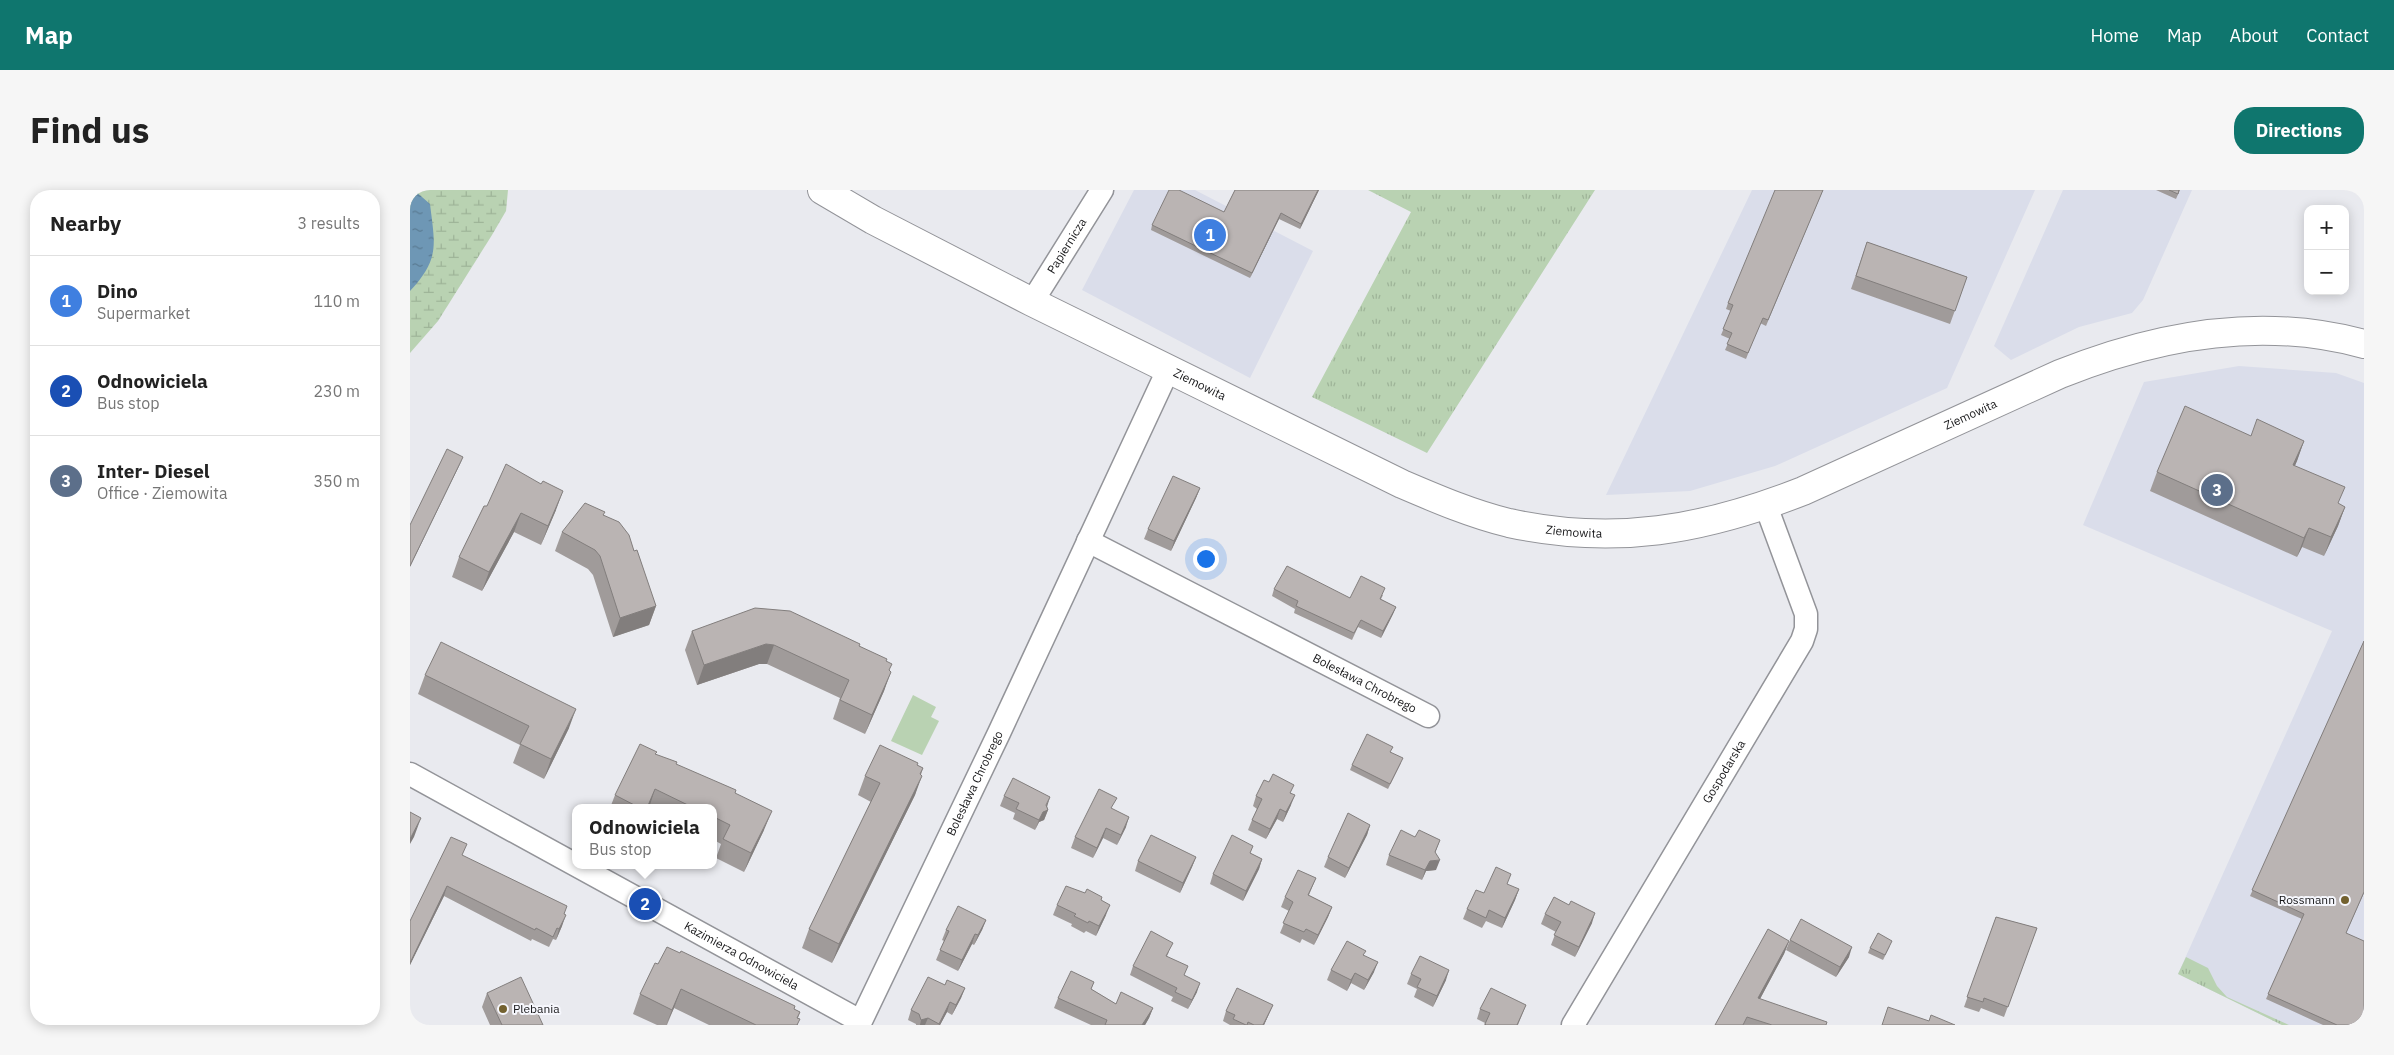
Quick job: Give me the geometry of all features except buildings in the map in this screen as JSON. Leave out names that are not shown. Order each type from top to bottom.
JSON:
[{"type":"street","name":"Ziemowita","points":[[822,190],[873,220],[1032,302],[1402,484],[1452,505],[1508,522],[1557,531],[1645,533],[1699,524],[1766,506],[2060,374],[2093,361],[2139,347],[2185,336],[2223,331],[2269,331],[2297,333],[2364,344]]},
{"type":"street","name":"Papiernicza","points":[[1032,302],[1102,190]]},
{"type":"street","name":"Bolesława Chrobrego","points":[[860,1023],[996,740],[1168,370]]},
{"type":"street","name":"Gospodarska","points":[[1573,1025],[1802,641],[1806,629],[1806,614],[1766,506]]},
{"type":"street","name":"Bolesława Chrobrego","points":[[1088,541],[1428,716]]},
{"type":"street","name":"Kazimierza Odnowiciela","points":[[410,774],[572,864]]},
{"type":"street","name":"Kazimierza Odnowiciela","points":[[582,869],[860,1023]]},
{"type":"shaded area","points":[[1134,190],[1195,190],[1313,251],[1250,378],[1082,290]]},
{"type":"shaded area","points":[[1752,190],[2035,190],[1947,388],[1775,466],[1690,491],[1606,495]]},
{"type":"shaded area","points":[[2063,190],[2192,190],[2143,300],[2132,313],[2079,327],[2011,360],[1994,346]]},
{"type":"shaded area","points":[[2239,366],[2336,373],[2364,383],[2364,1025],[2282,1025],[2178,974],[2332,631],[2083,525],[2144,382]]},
{"type":"green space","points":[[410,190],[508,190],[506,211],[492,235],[438,321],[410,353]]},
{"type":"green space","points":[[1368,190],[1595,190],[1427,453],[1312,397],[1411,212]]},
{"type":"green space","points":[[913,695],[936,707],[931,717],[939,721],[922,755],[891,741]]},
{"type":"green space","points":[[2186,957],[2208,968],[2217,986],[2227,997],[2289,1025],[2282,1025],[2178,974]]},
{"type":"water","points":[[410,190],[414,190],[430,204],[434,241],[431,260],[420,280],[410,291]]},
{"type":"place","name":"Dino","points":[[1210,235]]},
{"type":"place","name":"Inter- Diesel","points":[[2217,490]]},
{"type":"place","name":"Rossmann","points":[[2345,900]]},
{"type":"place","name":"Odnowiciela","points":[[645,904]]},
{"type":"place","name":"Plebania","points":[[503,1009]]}]
